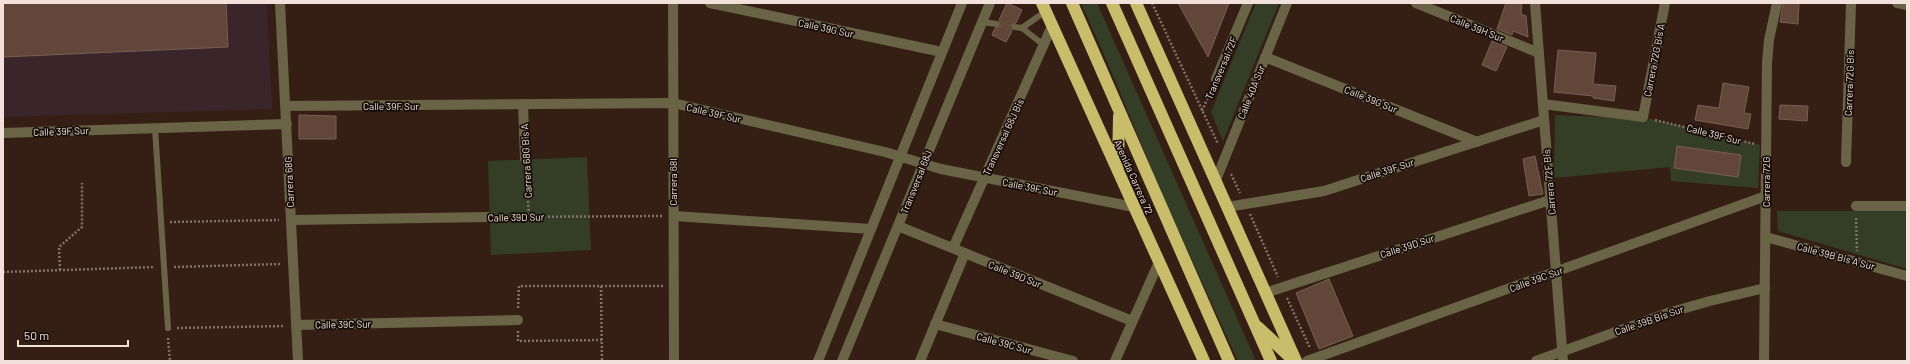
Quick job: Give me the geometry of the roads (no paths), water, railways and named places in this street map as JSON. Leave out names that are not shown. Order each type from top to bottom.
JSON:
[{"type":"highway","name":"Avenida Carrera 72","points":[[1072,3],[1229,361]]},
{"type":"highway","points":[[1112,3],[1271,361]]},
{"type":"highway","points":[[1136,3],[1216,180],[1295,361]]},
{"type":"highway","name":"Avenida Carrera 72","points":[[1044,7],[1097,122],[1117,172],[1204,361]]},
{"type":"highway","points":[[1117,172],[1120,111]]},
{"type":"highway","points":[[1253,323],[1295,361]]},
{"type":"street","name":"Carrera 68G","points":[[280,3],[298,361]]},
{"type":"street","name":"Carrera 68I","points":[[673,3],[674,361]]},
{"type":"street","name":"Calle 39G Sur","points":[[710,3],[942,52]]},
{"type":"street","points":[[818,361],[962,3]]},
{"type":"street","name":"Transversal 68J","points":[[842,361],[990,3]]},
{"type":"street","name":"Transversal 72F","points":[[1216,79],[1248,3]]},
{"type":"street","name":"Calle 40A Sur","points":[[1216,180],[1287,3]]},
{"type":"street","name":"Calle 39H Sur","points":[[1416,3],[1539,53]]},
{"type":"street","name":"Carrera 72F Bis","points":[[1535,3],[1557,271],[1562,356]]},
{"type":"street","name":"Carrera 72G Bis A","points":[[1543,104],[1643,116],[1665,3]]},
{"type":"street","name":"Carrera 72G","points":[[1764,361],[1767,63],[1769,40],[1777,3]]},
{"type":"street","name":"Carrera 72G Bis","points":[[1846,162],[1851,3]]},
{"type":"street","points":[[1897,3],[1907,5]]},
{"type":"street","name":"Transversal 68J Bis","points":[[952,248],[1045,46],[1052,26]]},
{"type":"street","name":"Calle 39G Sur","points":[[1265,57],[1477,142]]},
{"type":"street","name":"Calle 39F Sur","points":[[286,106],[673,103],[984,178],[1134,207]]},
{"type":"street","name":"Carrera 68G Bis A","points":[[523,104],[525,160]]},
{"type":"street","name":"Calle 39F Sur","points":[[1227,207],[1324,191],[1544,120]]},
{"type":"street","name":"Calle 39F Sur","points":[[3,133],[287,124]]},
{"type":"street","name":"Calle 39C Sur","points":[[1311,360],[1766,196]]},
{"type":"street","name":"Calle 39D Sur","points":[[1265,293],[1550,200]]},
{"type":"street","points":[[1856,206],[1907,206]]},
{"type":"street","points":[[674,216],[871,229]]},
{"type":"street","name":"Calle 39D Sur","points":[[291,220],[490,217]]},
{"type":"street","name":"Calle 39D Sur","points":[[898,226],[1132,321]]},
{"type":"street","name":"Calle 39B Bis A Sur","points":[[1766,237],[1907,276]]},
{"type":"street","points":[[920,361],[965,253]]},
{"type":"street","points":[[1115,361],[1159,262]]},
{"type":"street","name":"Calle 39B Bis Sur","points":[[1536,361],[1562,356],[1668,313],[1765,288]]},
{"type":"street","name":"Calle 39C Sur","points":[[296,325],[518,320]]},
{"type":"street","name":"Calle 39C Sur","points":[[935,324],[1073,361]]},
{"type":"lane","points":[[1022,28],[1044,7]]},
{"type":"lane","points":[[982,22],[997,24]]},
{"type":"lane","points":[[1014,27],[1022,28],[1045,46]]},
{"type":"lane","points":[[155,128],[168,328]]}]
